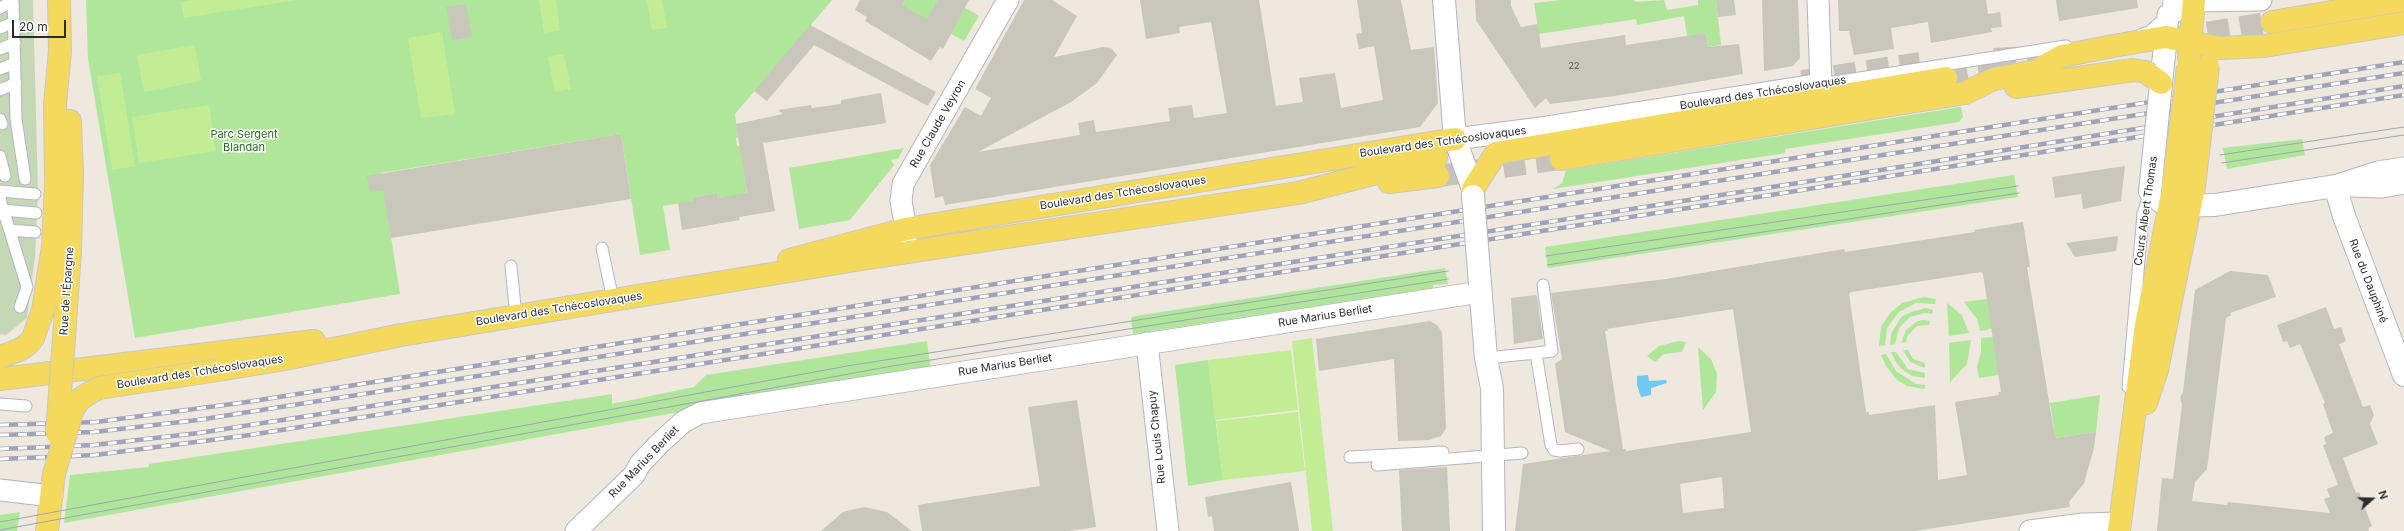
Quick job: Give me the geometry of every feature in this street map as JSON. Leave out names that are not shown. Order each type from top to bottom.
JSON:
[{"type":"main road","name":"Rue de l'Épargne","points":[[48,531],[54,474],[70,251],[72,174],[69,104],[60,51],[58,0]]},
{"type":"main road","points":[[2272,22],[2404,0]]},
{"type":"main road","points":[[2131,433],[2146,404],[2157,370],[2182,197],[2198,67],[2190,42],[2194,1]]},
{"type":"main road","points":[[1965,93],[1994,79],[2036,71],[2062,56],[2166,38],[2220,48],[2264,46],[2404,23]]},
{"type":"main road","points":[[2198,67],[2220,48]]},
{"type":"main road","name":"Rue de l'Épargne","points":[[4,356],[19,350],[33,338],[44,310],[53,246],[56,182],[55,104],[60,51]]},
{"type":"main road","points":[[1561,159],[1965,93],[2133,70],[2156,76]]},
{"type":"main road","points":[[1473,193],[1496,153],[1946,78]]},
{"type":"main road","name":"Boulevard des Tchécoslovaques","points":[[717,284],[813,252],[906,229],[1455,139]]},
{"type":"main road","name":"Boulevard des Tchécoslovaques","points":[[54,474],[73,409],[79,400],[90,392],[99,388],[285,359],[401,335],[898,254],[1298,193],[1437,167]]},
{"type":"main road","name":"Boulevard des Tchécoslovaques","points":[[0,379],[44,375],[279,344],[401,335]]},
{"type":"main road","points":[[4,356],[44,375]]},
{"type":"main road","name":"Cours Albert Thomas","points":[[2120,527],[2131,433]]},
{"type":"street","name":"Rue Claude Veyron","points":[[898,254],[906,243],[906,229],[901,201],[903,184],[1008,0]]},
{"type":"street","points":[[1818,0],[1821,84]]},
{"type":"street","points":[[2166,38],[2168,8],[2194,1],[2261,0]]},
{"type":"street","points":[[1441,1],[1455,139],[1473,193],[1486,358],[1492,388],[1494,531]]},
{"type":"street","name":"Cours Albert Thomas","points":[[2150,191],[2156,76],[2166,38]]},
{"type":"street","name":"Boulevard des Tchécoslovaques","points":[[1455,139],[1533,130],[1821,84]]},
{"type":"street","points":[[2150,191],[2160,201],[2182,197],[2215,205],[2335,186],[2378,172],[2404,168]]},
{"type":"street","points":[[2335,186],[2382,187],[2404,183]]},
{"type":"street","name":"Rue du Dauphiné","points":[[2335,186],[2346,223],[2404,375]]},
{"type":"street","name":"Rue Marius Berliet","points":[[576,531],[634,475],[640,464],[683,422],[700,413],[1147,343],[1480,288]]},
{"type":"street","name":"Rue Louis Chapuy","points":[[1147,343],[1168,531]]},
{"type":"street","points":[[0,490],[52,496]]},
{"type":"street","points":[[2030,531],[2082,524],[2120,527]]},
{"type":"lane","points":[[0,8],[14,1],[16,119],[25,179]]},
{"type":"lane","name":"Boulevard des Tchécoslovaques","points":[[1821,84],[2149,32],[2168,8]]},
{"type":"lane","points":[[0,28],[14,22]]},
{"type":"lane","points":[[0,49],[15,43]]},
{"type":"lane","points":[[0,69],[15,63]]},
{"type":"lane","points":[[0,90],[16,83]]},
{"type":"lane","points":[[0,156],[5,176]]},
{"type":"lane","points":[[0,191],[35,194]]},
{"type":"lane","name":"Cours Albert Thomas","points":[[2131,433],[2128,385],[2132,326],[2143,214],[2150,191]]},
{"type":"lane","points":[[0,198],[3,214],[10,230],[27,287],[20,307]]},
{"type":"lane","points":[[3,214],[36,213]]},
{"type":"lane","points":[[10,230],[35,232]]},
{"type":"lane","points":[[602,248],[614,300]]},
{"type":"lane","points":[[510,266],[516,317]]},
{"type":"lane","points":[[1486,358],[1552,351],[1543,285]]},
{"type":"lane","points":[[1536,353],[1550,445],[1554,450],[1560,451],[1578,449]]},
{"type":"lane","points":[[0,404],[26,406]]},
{"type":"lane","points":[[1377,465],[1494,451]]},
{"type":"lane","points":[[1350,457],[1494,451],[1522,453]]},
{"type":"green space","points":[[0,0],[33,0],[38,192],[35,256],[27,318],[6,335],[0,334]]},
{"type":"green space","name":"Parc Sergent Blandan","points":[[86,0],[832,0],[735,114],[738,137],[736,138],[737,146],[740,146],[747,195],[718,198],[717,193],[694,197],[694,201],[663,206],[670,250],[640,255],[621,134],[381,173],[400,294],[135,338],[88,59]]},
{"type":"green space","points":[[191,0],[296,0],[184,18],[181,2]]},
{"type":"green space","points":[[539,0],[556,0],[560,30],[544,33]]},
{"type":"green space","points":[[647,0],[662,0],[667,28],[652,30]]},
{"type":"green space","points":[[905,0],[952,0],[979,16],[964,41],[950,33],[958,19],[935,6],[923,26],[902,5]]},
{"type":"green space","points":[[1563,0],[1634,0],[1635,2],[1664,0],[1667,10],[1698,5],[1698,0],[1716,0],[1721,45],[1708,47],[1706,33],[1687,36],[1684,16],[1637,25],[1636,19],[1539,34],[1534,3]]},
{"type":"green space","points":[[442,32],[455,114],[421,118],[408,38]]},
{"type":"green space","points":[[195,45],[201,81],[144,92],[137,55]]},
{"type":"green space","points":[[564,54],[571,89],[555,92],[548,57]]},
{"type":"green space","points":[[120,73],[135,166],[112,170],[97,76]]},
{"type":"green space","points":[[209,105],[216,151],[139,163],[132,117]]},
{"type":"green space","points":[[1961,107],[1963,117],[1959,122],[1785,149],[1785,153],[1553,189],[1562,183],[1566,170]]},
{"type":"green space","points":[[2302,139],[2305,155],[2227,169],[2223,148]]},
{"type":"green space","points":[[904,148],[898,159],[891,160],[894,165],[850,220],[799,229],[789,168]]},
{"type":"green space","points":[[2014,175],[2018,197],[1548,268],[1545,247]]},
{"type":"green space","points":[[1445,268],[1448,284],[1433,285],[1433,288],[1133,334],[1131,318],[1135,316]]},
{"type":"green space","points":[[1924,297],[1936,299],[1935,304],[1916,303],[1899,312],[1887,328],[1885,345],[1879,346],[1881,327],[1890,313],[1902,303]]},
{"type":"green space","points":[[1987,299],[1992,329],[1980,331],[1977,319],[1964,302]]},
{"type":"green space","points":[[1947,303],[1962,315],[1969,333],[1949,336]]},
{"type":"green space","points":[[1926,308],[1933,310],[1932,314],[1924,313],[1910,317],[1899,328],[1895,344],[1890,345],[1891,334],[1901,317],[1911,312]]},
{"type":"green space","points":[[1922,320],[1930,321],[1929,325],[1917,326],[1908,335],[1906,342],[1901,343],[1906,330],[1916,322]]},
{"type":"green space","points":[[1993,337],[1999,375],[1979,378],[1977,367],[1981,352],[1981,338]]},
{"type":"green space","points":[[1312,338],[1333,531],[1312,531],[1292,341]]},
{"type":"green space","points":[[1971,340],[1967,364],[1950,382],[1949,343]]},
{"type":"green space","points":[[927,341],[931,370],[917,369],[64,523],[70,475],[149,467],[149,464],[612,394],[612,404],[694,387],[706,375]]},
{"type":"green space","points":[[1679,341],[1686,342],[1682,352],[1664,354],[1655,362],[1647,356],[1659,346]]},
{"type":"green space","points":[[1698,347],[1711,359],[1717,374],[1716,392],[1703,410]]},
{"type":"green space","points":[[1291,350],[1298,410],[1215,420],[1208,360]]},
{"type":"green space","points":[[1903,350],[1908,350],[1913,359],[1925,363],[1925,368],[1910,362]]},
{"type":"green space","points":[[1891,352],[1896,352],[1908,369],[1925,373],[1925,378],[1912,376],[1903,370],[1897,364]]},
{"type":"green space","points":[[1886,354],[1896,371],[1916,384],[1925,385],[1925,389],[1907,386],[1897,380],[1886,366],[1881,355]]},
{"type":"green space","points":[[1208,360],[1223,480],[1188,486],[1175,365]]},
{"type":"green space","points":[[2100,395],[2096,432],[2047,439],[2046,431],[2054,429],[2050,403]]},
{"type":"green space","points":[[1298,412],[1305,471],[1223,480],[1216,421]]},
{"type":"green space","points":[[20,512],[17,531],[0,531],[0,515]]},
{"type":"water","points":[[1648,375],[1649,381],[1666,380],[1667,383],[1651,388],[1651,395],[1641,397],[1637,385],[1637,376]]},
{"type":"building","points":[[860,0],[905,0],[902,5],[927,19],[938,0],[969,0],[943,49],[940,47],[931,61],[865,21],[867,17],[855,10]]},
{"type":"building","points":[[1024,0],[1052,0],[1077,16],[1054,57],[1103,47],[1111,48],[1117,55],[1097,83],[1071,102],[978,152],[1080,135],[1078,123],[1094,120],[1096,132],[1170,121],[1168,108],[1192,105],[1194,118],[1227,113],[1211,22],[1179,27],[1180,33],[1146,39],[1140,0],[1259,0],[1276,106],[1303,102],[1299,78],[1335,73],[1341,108],[1383,100],[1374,46],[1359,49],[1356,34],[1362,33],[1357,0],[1401,0],[1411,50],[1434,47],[1438,103],[1420,127],[945,205],[943,196],[935,198],[930,165],[965,107],[981,116],[991,98],[975,89]]},
{"type":"building","points":[[1475,0],[1511,0],[1511,6],[1521,27],[1538,24],[1541,48],[1625,35],[1626,45],[1706,33],[1708,47],[1739,44],[1743,74],[1615,96],[1550,104],[1546,98],[1535,108],[1476,20]]},
{"type":"building","points":[[1716,0],[1734,0],[1736,15],[1718,17]]},
{"type":"building","points":[[1762,0],[1798,0],[1800,58],[1793,66],[1764,71]]},
{"type":"building","points":[[1838,0],[1986,0],[1988,14],[2000,12],[2002,27],[1991,28],[1992,32],[1931,43],[1928,22],[1891,28],[1894,49],[1854,55],[1849,31],[1839,31]]},
{"type":"building","points":[[2056,0],[2137,0],[2138,8],[2059,21]]},
{"type":"building","points":[[466,4],[472,37],[452,40],[446,7]]},
{"type":"building","points":[[810,25],[936,92],[928,106],[814,45],[767,101],[754,91]]},
{"type":"building","points":[[881,93],[886,123],[763,143],[775,211],[739,217],[740,220],[682,230],[678,203],[694,201],[694,197],[717,193],[718,198],[747,193],[736,124],[783,114],[778,110],[811,105],[812,108],[841,104],[841,100]]},
{"type":"building","points":[[621,134],[631,199],[391,238],[383,190],[370,192],[367,176]]},
{"type":"building","points":[[2125,166],[2121,201],[2083,209],[2081,194],[2055,198],[2052,177]]},
{"type":"building","points":[[2023,222],[2030,267],[2027,267],[2055,438],[2096,432],[2094,448],[2084,483],[2069,502],[2070,507],[1915,531],[1515,531],[1523,464],[1610,451],[1565,432],[1555,364],[1562,359],[1551,293],[1666,279],[1844,249],[1845,252],[1975,232],[1974,230]],"holes":[[[1981,272],[1983,274],[2001,392],[1998,392],[1999,395],[1955,402],[1967,475],[1938,480],[1935,405],[1869,415],[1869,412],[1866,412],[1849,294],[1851,292]],[[1733,309],[1751,432],[1626,451],[1626,449],[1623,449],[1605,331],[1608,331],[1607,329]],[[1722,477],[1724,508],[1683,513],[1680,484]]]},
{"type":"building","points":[[2118,236],[2116,251],[2075,257],[2066,243]]},
{"type":"building","points":[[2230,271],[2268,275],[2276,297],[2230,313],[2231,315],[2226,318],[2207,469],[2195,482],[2192,501],[2227,505],[2228,502],[2330,513],[2324,499],[2330,497],[2327,489],[2338,485],[2323,445],[2326,444],[2324,437],[2333,433],[2323,404],[2325,403],[2300,344],[2290,348],[2287,341],[2283,342],[2277,325],[2326,307],[2334,329],[2341,327],[2346,341],[2339,344],[2363,407],[2370,405],[2374,415],[2370,424],[2378,444],[2343,458],[2356,493],[2359,492],[2372,526],[2368,528],[2369,531],[2157,531],[2162,478],[2173,479],[2182,405],[2180,398],[2183,392],[2195,290]]},
{"type":"building","points":[[1537,296],[1543,339],[1514,344],[1511,298]]},
{"type":"building","points":[[1430,321],[1437,325],[1442,332],[1446,428],[1441,436],[1429,440],[1398,441],[1394,359],[1319,371],[1316,339]]},
{"type":"building","points":[[1077,400],[1096,527],[1068,531],[922,531],[918,505],[1040,486],[1028,407]]},
{"type":"building","points":[[1447,467],[1450,531],[1402,531],[1399,470]]},
{"type":"building","points":[[1291,482],[1299,531],[1214,531],[1212,516],[1208,517],[1205,497]]},
{"type":"building","points":[[864,507],[887,512],[912,531],[821,531],[843,512]]},
{"type":"tunnel","points":[[2175,38],[2272,22]]},
{"type":"tunnel","points":[[1994,59],[2068,55]]},
{"type":"tunnel","points":[[1802,81],[1920,63]]},
{"type":"tunnel","points":[[1946,78],[2014,66]]},
{"type":"tunnel","points":[[1438,176],[1561,159]]},
{"type":"tram line","points":[[2220,155],[2404,127]]},
{"type":"tram line","points":[[2222,163],[2404,135]]},
{"type":"tram line","points":[[1546,256],[2018,186]]},
{"type":"tram line","points":[[1547,265],[2019,193]]},
{"type":"tram line","points":[[0,522],[847,366],[1448,271]]},
{"type":"tram line","points":[[0,530],[892,366],[1448,279]]},
{"type":"railway","points":[[0,425],[96,422],[247,402],[2404,62]]},
{"type":"railway","points":[[0,435],[94,432],[198,420],[2404,73]]},
{"type":"railway","points":[[0,449],[94,445],[199,433],[1881,170],[2404,86]]},
{"type":"railway","points":[[0,459],[95,455],[250,435],[2404,95]]}]
